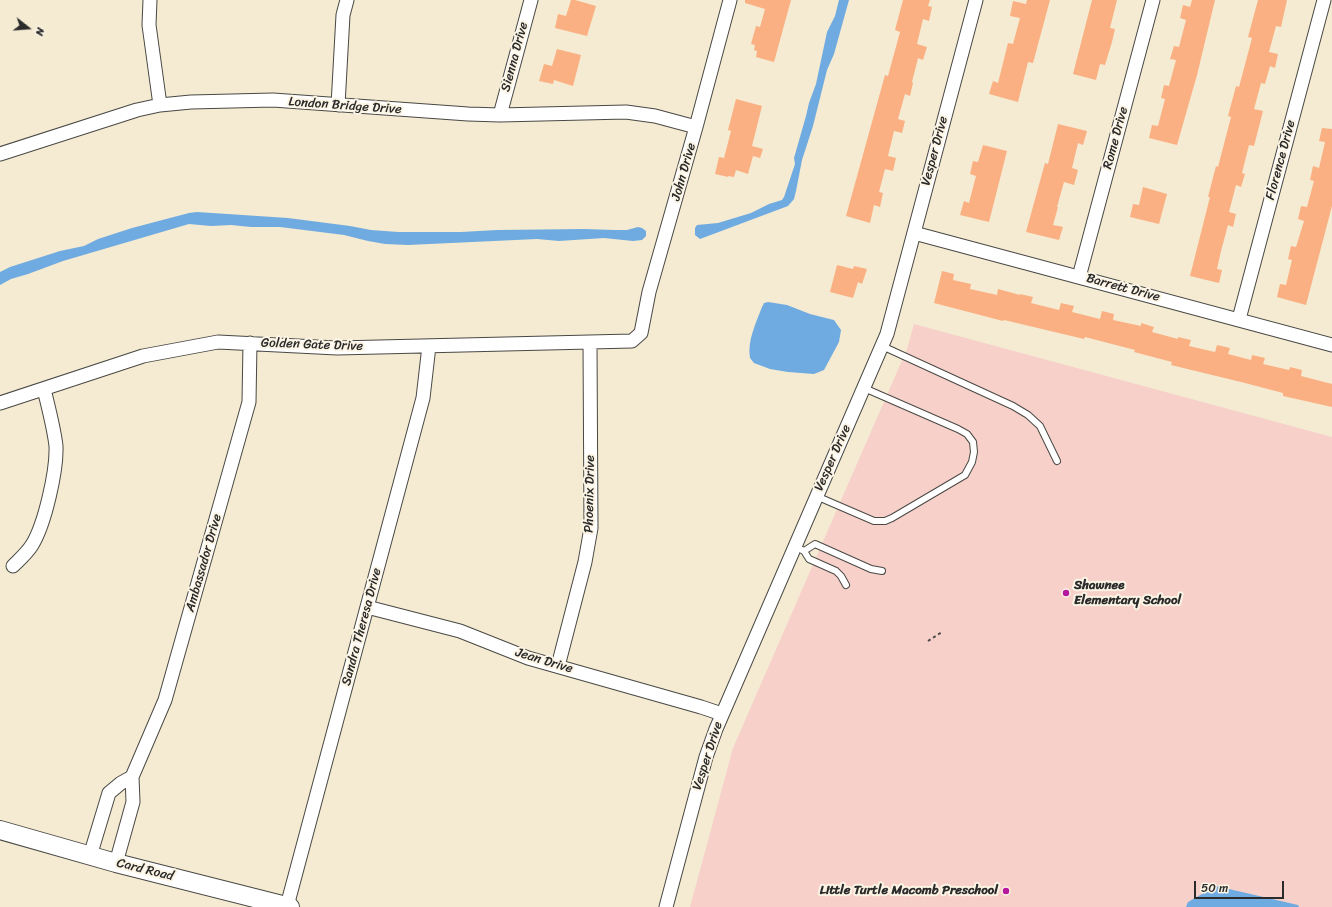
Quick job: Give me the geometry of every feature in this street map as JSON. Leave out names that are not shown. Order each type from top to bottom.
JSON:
[{"type":"street","points":[[150,0],[149,25],[160,105]]},
{"type":"street","points":[[338,105],[343,15],[347,0]]},
{"type":"street","name":"Sienna Drive","points":[[500,115],[531,0]]},
{"type":"street","name":"John Drive","points":[[632,341],[641,333],[650,292],[730,0]]},
{"type":"street","name":"Vesper Drive","points":[[666,907],[706,757],[722,714],[799,549],[816,496],[882,346],[914,233],[976,0]]},
{"type":"street","name":"Rome Drive","points":[[1079,277],[1152,0]]},
{"type":"street","name":"Florence Drive","points":[[1239,319],[1324,0]]},
{"type":"street","name":"London Bridge Drive","points":[[0,154],[137,110],[160,105],[191,102],[273,100],[442,113],[500,115],[626,112],[655,116],[696,127]]},
{"type":"street","name":"Barrett Drive","points":[[914,233],[1332,345]]},
{"type":"street","name":"Golden Gate Drive","points":[[0,403],[143,356],[218,342],[337,348],[632,341]]},
{"type":"street","name":"Phoenix Drive","points":[[558,666],[585,562],[592,528],[590,342]]},
{"type":"street","name":"Ambassador Drive","points":[[116,863],[133,802],[132,777],[165,700],[249,402],[250,343]]},
{"type":"street","name":"Sandra Theresa Drive","points":[[288,906],[423,398],[429,346]]},
{"type":"street","points":[[14,566],[32,546],[38,534],[55,471],[56,445],[44,389]]},
{"type":"street","name":"Jean Drive","points":[[367,607],[460,631],[528,658],[722,714]]},
{"type":"street","points":[[90,856],[109,793],[132,777]]},
{"type":"street","name":"Card Road","points":[[0,830],[116,863],[288,906]]},
{"type":"lane","points":[[882,346],[1013,406],[1028,415],[1040,426],[1057,461]]},
{"type":"lane","points":[[816,496],[874,521],[884,521],[892,518],[961,478],[965,475],[972,462],[974,452],[973,442],[966,434],[958,429],[864,388]]},
{"type":"lane","points":[[846,585],[836,571],[809,559],[799,549],[815,544],[871,569],[882,571]]},
{"type":"path","points":[[928,641],[942,632]]},
{"type":"shaded area","name":"Shawnee Elementary School","points":[[914,324],[1332,437],[1332,907],[690,907],[733,748],[907,349]]},
{"type":"water","points":[[839,0],[849,0],[834,54],[827,70],[813,126],[802,160],[794,199],[788,206],[700,239],[695,235],[695,228],[697,225],[718,223],[751,213],[769,204],[782,200],[784,197],[795,164],[794,158],[809,103],[816,84],[827,32],[835,16]]},
{"type":"water","points":[[197,212],[288,218],[371,230],[398,232],[584,229],[627,230],[638,227],[646,231],[646,236],[642,240],[633,241],[604,238],[559,241],[537,239],[408,245],[385,244],[344,235],[280,227],[231,225],[211,226],[189,224],[63,261],[11,279],[0,285],[0,272],[10,267],[60,251],[84,246],[98,239],[132,228]]},
{"type":"water","points":[[768,302],[787,305],[810,314],[834,320],[841,330],[839,342],[824,370],[814,374],[788,372],[770,369],[754,363],[750,358],[749,352],[751,339],[762,307],[764,303]]},
{"type":"water","points":[[1216,886],[1298,905],[1299,907],[1186,907],[1188,902]]},
{"type":"building","points":[[571,0],[596,6],[587,36],[555,28],[558,14],[566,16]]},
{"type":"building","points":[[745,0],[791,0],[774,62],[756,57],[757,51],[754,50],[755,45],[751,44],[756,26],[760,27],[765,9],[745,3]]},
{"type":"building","points":[[903,0],[930,0],[928,6],[932,7],[929,21],[923,19],[917,44],[927,47],[923,60],[918,58],[910,96],[905,94],[898,119],[905,121],[902,133],[894,131],[888,156],[896,158],[893,171],[885,169],[879,192],[883,193],[880,207],[874,205],[870,223],[846,216],[885,75],[888,76],[900,32],[895,30]]},
{"type":"building","points":[[1027,0],[1050,0],[1033,63],[1028,62],[1018,102],[989,94],[993,81],[998,83],[1008,43],[1013,44],[1020,18],[1010,16],[1013,1],[1026,4]]},
{"type":"building","points":[[1092,0],[1117,0],[1110,28],[1115,29],[1112,42],[1105,65],[1100,64],[1096,80],[1073,74]]},
{"type":"building","points":[[1192,0],[1215,0],[1197,75],[1177,145],[1149,138],[1152,125],[1158,126],[1165,99],[1161,98],[1164,85],[1169,86],[1176,60],[1170,59],[1174,46],[1179,47],[1186,20],[1180,18],[1183,5],[1190,7]]},
{"type":"building","points":[[1258,0],[1287,0],[1281,27],[1276,26],[1269,52],[1278,54],[1275,68],[1270,66],[1265,84],[1261,83],[1254,109],[1263,111],[1254,146],[1249,145],[1242,173],[1245,174],[1241,187],[1236,185],[1229,212],[1236,214],[1233,227],[1228,225],[1221,251],[1217,269],[1222,270],[1219,283],[1190,276],[1210,197],[1208,197],[1216,166],[1218,167],[1231,117],[1228,116],[1236,86],[1239,87],[1252,38],[1248,37]]},
{"type":"building","points":[[557,49],[581,55],[573,86],[554,80],[553,84],[539,81],[544,64],[552,66]]},
{"type":"building","points":[[736,99],[762,106],[752,146],[763,149],[760,158],[753,156],[748,174],[736,170],[734,177],[728,177],[715,174],[719,157],[724,158],[731,131],[728,130]]},
{"type":"building","points":[[1058,124],[1087,131],[1083,145],[1078,143],[1072,168],[1078,170],[1074,185],[1064,182],[1057,207],[1053,225],[1063,227],[1059,240],[1026,232],[1045,163],[1048,164]]},
{"type":"building","points":[[1322,128],[1332,129],[1332,206],[1306,305],[1277,297],[1280,284],[1286,285],[1292,260],[1288,259],[1291,246],[1296,247],[1304,221],[1298,219],[1301,206],[1307,207],[1314,181],[1310,180],[1313,166],[1319,168],[1325,142],[1319,141]]},
{"type":"building","points":[[983,145],[1007,151],[989,222],[960,215],[964,201],[969,203],[976,176],[970,174],[973,161],[978,162]]},
{"type":"building","points":[[1143,187],[1167,194],[1159,224],[1130,217],[1133,204],[1139,205]]},
{"type":"building","points":[[837,265],[853,269],[854,266],[867,269],[862,284],[858,282],[853,298],[830,292]]},
{"type":"building","points":[[942,271],[954,274],[953,280],[971,284],[970,289],[997,295],[998,289],[1033,297],[1031,303],[1059,310],[1061,303],[1074,306],[1072,312],[1100,319],[1102,311],[1114,314],[1113,320],[1141,326],[1141,323],[1154,327],[1152,332],[1178,339],[1178,337],[1191,340],[1189,346],[1215,352],[1217,345],[1230,348],[1228,354],[1251,360],[1252,355],[1265,358],[1263,364],[1289,370],[1290,367],[1302,370],[1301,376],[1332,384],[1332,407],[1283,396],[1283,393],[1171,365],[1172,362],[1134,352],[1135,350],[1085,337],[1084,339],[1003,321],[934,303]]},
{"type":"place","name":"Shawnee Elementary School","points":[[1066,593]]},
{"type":"place","name":"Little Turtle Macomb Preschool","points":[[1006,891]]}]
